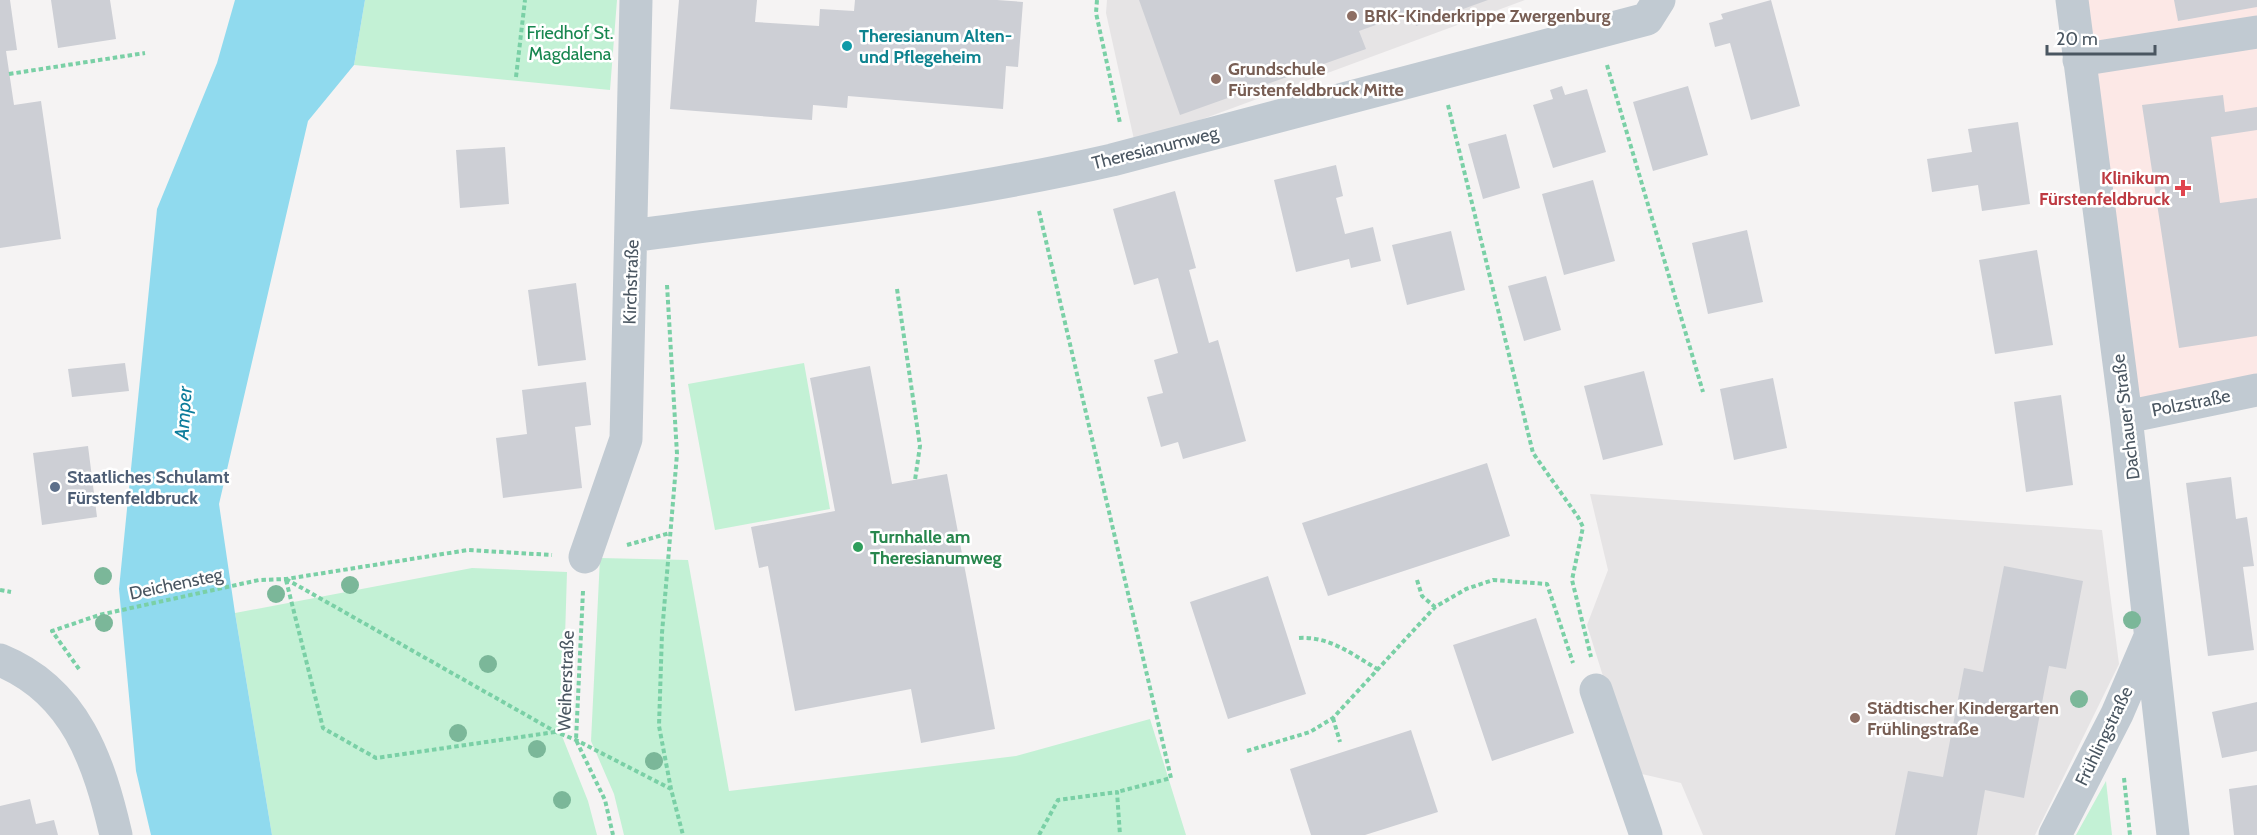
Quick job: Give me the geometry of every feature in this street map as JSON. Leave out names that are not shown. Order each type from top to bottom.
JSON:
[{"type":"street","name":"Kirchstraße","points":[[585,557],[626,439],[648,234],[636,0]]},
{"type":"street","name":"Dachauer Straße","points":[[2072,0],[2126,417],[2173,835]]},
{"type":"street","name":"Theresianumweg","points":[[648,234],[722,226],[945,194],[1032,178],[1127,156],[1598,33],[1653,10]]},
{"type":"street","points":[[2079,60],[2257,32]]},
{"type":"street","name":"Polzstraße","points":[[2126,417],[2257,390]]},
{"type":"street","name":"Frühlingstraße","points":[[2055,835],[2117,714],[2151,635]]},
{"type":"street","points":[[0,660],[48,690],[67,709],[86,741],[101,781],[116,835]]},
{"type":"street","points":[[1596,690],[1646,835]]},
{"type":"path","points":[[516,77],[525,0]]},
{"type":"path","points":[[1097,0],[1096,13],[1127,156]]},
{"type":"path","points":[[1598,33],[1703,392]]},
{"type":"path","points":[[9,74],[145,53]]},
{"type":"path","points":[[1440,74],[1533,453],[1583,527],[1572,580],[1595,674],[1596,690]]},
{"type":"path","points":[[1032,178],[1170,778],[1117,792],[1058,800],[1039,835]]},
{"type":"path","points":[[648,234],[677,454],[662,633],[659,726],[671,789],[683,835]]},
{"type":"path","points":[[897,289],[920,446],[915,480]]},
{"type":"path","name":"Deichensteg","points":[[52,631],[99,615],[259,580],[286,579],[468,550],[585,557]]},
{"type":"path","name":"Weiherstraße","points":[[585,557],[576,740],[605,800],[613,835]]},
{"type":"path","points":[[286,579],[556,732],[671,789]]},
{"type":"path","points":[[286,579],[323,728],[376,758],[556,732]]},
{"type":"path","points":[[1247,751],[1310,732],[1334,718],[1434,607],[1466,589],[1493,579],[1547,584],[1578,677],[1596,690]]},
{"type":"path","points":[[1417,580],[1422,596],[1434,607]]},
{"type":"path","points":[[0,590],[11,592]]},
{"type":"path","points":[[1299,638],[1313,637],[1334,643],[1379,670]]},
{"type":"path","points":[[1334,718],[1340,742]]},
{"type":"path","points":[[1117,792],[1120,835]]},
{"type":"shaded area","name":"Grundschule Fürstenfeldbruck Mitte","points":[[1107,0],[1525,0],[1135,144],[1106,13]]},
{"type":"shaded area","name":"Klinikum Fürstenfeldbruck","points":[[2086,0],[2257,0],[2257,375],[2137,399]]},
{"type":"shaded area","name":"Städtischer Kindergarten Frühlingstraße","points":[[1590,494],[2102,530],[2119,664],[2035,835],[1703,835],[1681,783],[1633,772],[1587,625],[1608,570]]},
{"type":"green space","name":"Friedhof St. Magdalena","points":[[365,0],[617,0],[610,90],[354,65]]},
{"type":"green space","points":[[804,363],[830,509],[715,530],[688,384]]},
{"type":"green space","points":[[600,558],[688,560],[729,791],[1016,756],[1150,719],[1186,835],[624,835],[614,794],[591,741]]},
{"type":"green space","points":[[472,568],[567,572],[562,736],[588,801],[597,835],[272,835],[235,613]]},
{"type":"green space","points":[[2106,781],[2112,835],[2076,835]]},
{"type":"water","name":"Amper","points":[[235,0],[365,0],[354,65],[308,121],[219,504],[272,835],[151,835],[136,771],[119,589],[157,209],[217,63]]},
{"type":"building","points":[[0,0],[10,0],[17,50],[6,51],[14,105],[41,101],[61,239],[0,248]]},
{"type":"building","points":[[51,0],[110,0],[116,39],[58,48]]},
{"type":"building","name":"Theresianum Alten- und Pflegeheim","points":[[679,0],[757,0],[755,22],[819,26],[820,9],[854,11],[855,0],[1023,2],[1018,67],[1006,66],[1003,109],[848,96],[847,108],[813,105],[812,120],[670,109]]},
{"type":"building","name":"Grundschule Fürstenfeldbruck Mitte","points":[[1139,0],[1488,0],[1416,26],[1412,12],[1359,31],[1366,49],[1180,115]]},
{"type":"building","points":[[1771,0],[1800,106],[1751,120],[1730,43],[1715,47],[1709,23],[1723,19],[1721,14]]},
{"type":"building","points":[[2174,0],[2257,0],[2257,7],[2178,21]]},
{"type":"building","points":[[1562,86],[1565,95],[1587,89],[1606,152],[1553,168],[1533,105],[1553,99],[1550,90]]},
{"type":"building","points":[[1688,86],[1708,155],[1653,171],[1633,102]]},
{"type":"building","points":[[2223,95],[2225,112],[2257,107],[2257,130],[2211,137],[2220,203],[2257,198],[2257,336],[2179,348],[2142,105]]},
{"type":"building","points":[[2018,122],[2030,204],[1982,211],[1978,185],[1932,192],[1927,159],[1972,152],[1968,129]]},
{"type":"building","points":[[1506,134],[1520,188],[1483,199],[1468,144]]},
{"type":"building","points":[[505,147],[509,204],[460,208],[456,150]]},
{"type":"building","points":[[1336,165],[1343,196],[1336,198],[1345,234],[1373,227],[1381,261],[1351,268],[1349,259],[1296,272],[1274,180]]},
{"type":"building","points":[[1593,180],[1615,261],[1564,275],[1542,194]]},
{"type":"building","points":[[1175,191],[1196,268],[1189,270],[1209,343],[1218,340],[1246,441],[1183,459],[1178,442],[1161,447],[1147,397],[1163,393],[1154,360],[1178,353],[1158,278],[1134,285],[1113,209]]},
{"type":"building","points":[[1747,230],[1763,302],[1708,314],[1692,243]]},
{"type":"building","points":[[1451,231],[1465,290],[1407,305],[1392,245]]},
{"type":"building","points":[[2037,250],[2053,345],[1995,354],[1979,260]]},
{"type":"building","points":[[1546,276],[1561,330],[1524,341],[1508,286]]},
{"type":"building","points":[[576,283],[586,360],[538,366],[528,290]]},
{"type":"building","points":[[125,363],[129,391],[72,397],[68,369]]},
{"type":"building","name":"Turnhalle am Theresianumweg","points":[[870,366],[892,484],[947,474],[995,729],[921,743],[911,689],[795,711],[768,566],[759,568],[751,527],[835,511],[810,378]]},
{"type":"building","points":[[1644,371],[1663,445],[1603,460],[1584,386]]},
{"type":"building","points":[[1773,378],[1787,448],[1734,460],[1720,389]]},
{"type":"building","points":[[586,382],[591,425],[575,427],[582,488],[503,498],[496,438],[527,434],[522,390]]},
{"type":"building","points":[[2061,395],[2073,485],[2026,492],[2014,402]]},
{"type":"building","points":[[88,446],[97,517],[42,525],[33,453]]},
{"type":"building","points":[[1487,463],[1510,536],[1328,596],[1302,523]]},
{"type":"building","points":[[2231,477],[2236,519],[2247,517],[2254,566],[2243,567],[2254,650],[2208,656],[2186,483]]},
{"type":"building","points":[[2004,566],[2083,581],[2066,669],[2049,666],[2024,798],[1985,790],[1977,835],[1895,835],[1908,771],[1943,777],[1964,668],[1983,672]]},
{"type":"building","points":[[1268,576],[1306,694],[1228,719],[1190,602]]},
{"type":"building","points":[[1536,618],[1574,733],[1492,761],[1453,645]]},
{"type":"building","points":[[2257,702],[2257,751],[2222,758],[2212,712]]},
{"type":"building","points":[[1411,730],[1438,812],[1365,835],[1311,835],[1290,769]]},
{"type":"building","points":[[2257,785],[2257,835],[2234,835],[2229,789]]},
{"type":"building","points":[[30,799],[36,824],[54,820],[58,835],[0,835],[0,806]]},
{"type":"place","name":"BRK-Kinderkrippe Zwergenburg","points":[[1352,16]]},
{"type":"place","name":"Theresianum Alten- und Pflegeheim","points":[[847,46]]},
{"type":"place","name":"Grundschule Fürstenfeldbruck Mitte","points":[[1216,79]]},
{"type":"place","name":"Klinikum Fürstenfeldbruck","points":[[2183,188]]},
{"type":"place","name":"Staatliches Schulamt Fürstenfeldbruck","points":[[55,487]]},
{"type":"place","name":"Turnhalle am Theresianumweg","points":[[858,547]]},
{"type":"place","name":"Städtischer Kindergarten Frühlingstraße","points":[[1855,718]]}]
